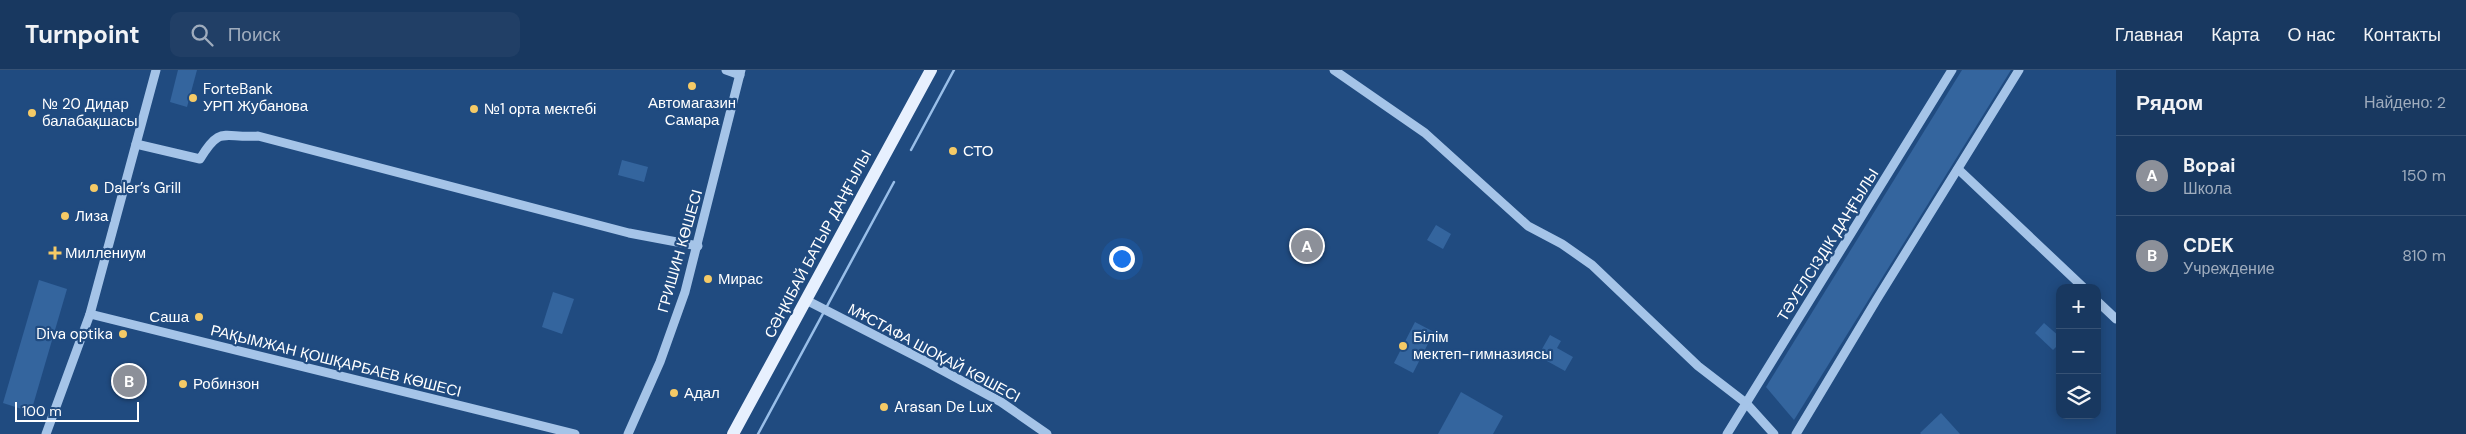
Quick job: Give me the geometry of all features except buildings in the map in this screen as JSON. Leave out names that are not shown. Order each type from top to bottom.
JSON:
[{"type":"main road","name":"СӘҢКІБАЙ БАТЫР ДАҢҒЫЛЫ","points":[[733,434],[930,70]]},
{"type":"street","points":[[46,434],[90,314],[156,70]]},
{"type":"street","points":[[726,70],[741,72]]},
{"type":"street","points":[[1334,70],[1425,134],[1528,226],[1562,244],[1592,265],[1698,366],[1746,403],[1774,434]]},
{"type":"street","name":"ТӘУЕЛСІЗДІК ДАҢҒЫЛЫ","points":[[1727,434],[1952,70]]},
{"type":"street","points":[[1796,434],[2019,70]]},
{"type":"street","name":"ГРИШИН КӨШЕСІ","points":[[628,434],[660,362],[685,292],[741,72]]},
{"type":"street","points":[[136,144],[200,159],[214,140],[225,134],[241,137],[258,136],[629,233],[698,246]]},
{"type":"street","points":[[1958,168],[2080,284]]},
{"type":"street","name":"МҰСТАФА ШОҚАЙ КӨШЕСІ","points":[[806,300],[1001,402],[1047,434]]},
{"type":"street","points":[[2101,305],[2116,319]]},
{"type":"street","name":"РАҚЫМЖАН ҚОШҚАРБАЕВ КӨШЕСІ","points":[[90,314],[575,434]]},
{"type":"shaded area","points":[[178,70],[197,70],[187,107],[170,102]]},
{"type":"shaded area","points":[[1962,70],[2011,70],[1794,420],[1766,387]]},
{"type":"shaded area","points":[[622,160],[648,167],[644,182],[618,175]]},
{"type":"shaded area","points":[[1436,225],[1451,234],[1443,249],[1427,240]]},
{"type":"shaded area","points":[[39,280],[67,289],[31,412],[3,403]]},
{"type":"shaded area","points":[[553,292],[574,299],[562,334],[542,327]]},
{"type":"shaded area","points":[[1415,322],[1434,332],[1413,373],[1394,363]]},
{"type":"shaded area","points":[[2044,323],[2056,334],[2056,347],[2053,350],[2035,333]]},
{"type":"shaded area","points":[[1550,335],[1561,341],[1557,348],[1573,357],[1565,371],[1538,356]]},
{"type":"shaded area","points":[[1461,392],[1503,416],[1493,434],[1438,434]]},
{"type":"shaded area","points":[[1941,413],[1960,434],[1920,433]]},
{"type":"waterway","points":[[911,150],[954,70]]},
{"type":"waterway","points":[[758,434],[894,182]]},
{"type":"place","name":"Автомагазин Самара","points":[[692,86]]},
{"type":"place","name":"ForteBank УРП Жубанова","points":[[193,98]]},
{"type":"place","name":"№1 орта мектебі","points":[[474,109]]},
{"type":"place","name":"№ 20 Дидар балабақшасы","points":[[32,113]]},
{"type":"place","name":"СТО","points":[[953,151]]},
{"type":"place","name":"Daler’s Grill","points":[[94,188]]},
{"type":"place","name":"Лиза","points":[[65,216]]},
{"type":"place","name":"Bopai","points":[[1307,246]]},
{"type":"place","name":"Миллениум","points":[[55,253]]},
{"type":"place","name":"Мирас","points":[[708,279]]},
{"type":"place","name":"Саша","points":[[199,317]]},
{"type":"place","name":"Diva optika","points":[[123,334]]},
{"type":"place","name":"Білім мектеп-гимназиясы","points":[[1403,346]]},
{"type":"place","name":"CDEK","points":[[129,381]]},
{"type":"place","name":"Робинзон","points":[[183,384]]},
{"type":"place","name":"Адал","points":[[674,393]]},
{"type":"place","name":"Arasan De Lux","points":[[884,407]]}]
